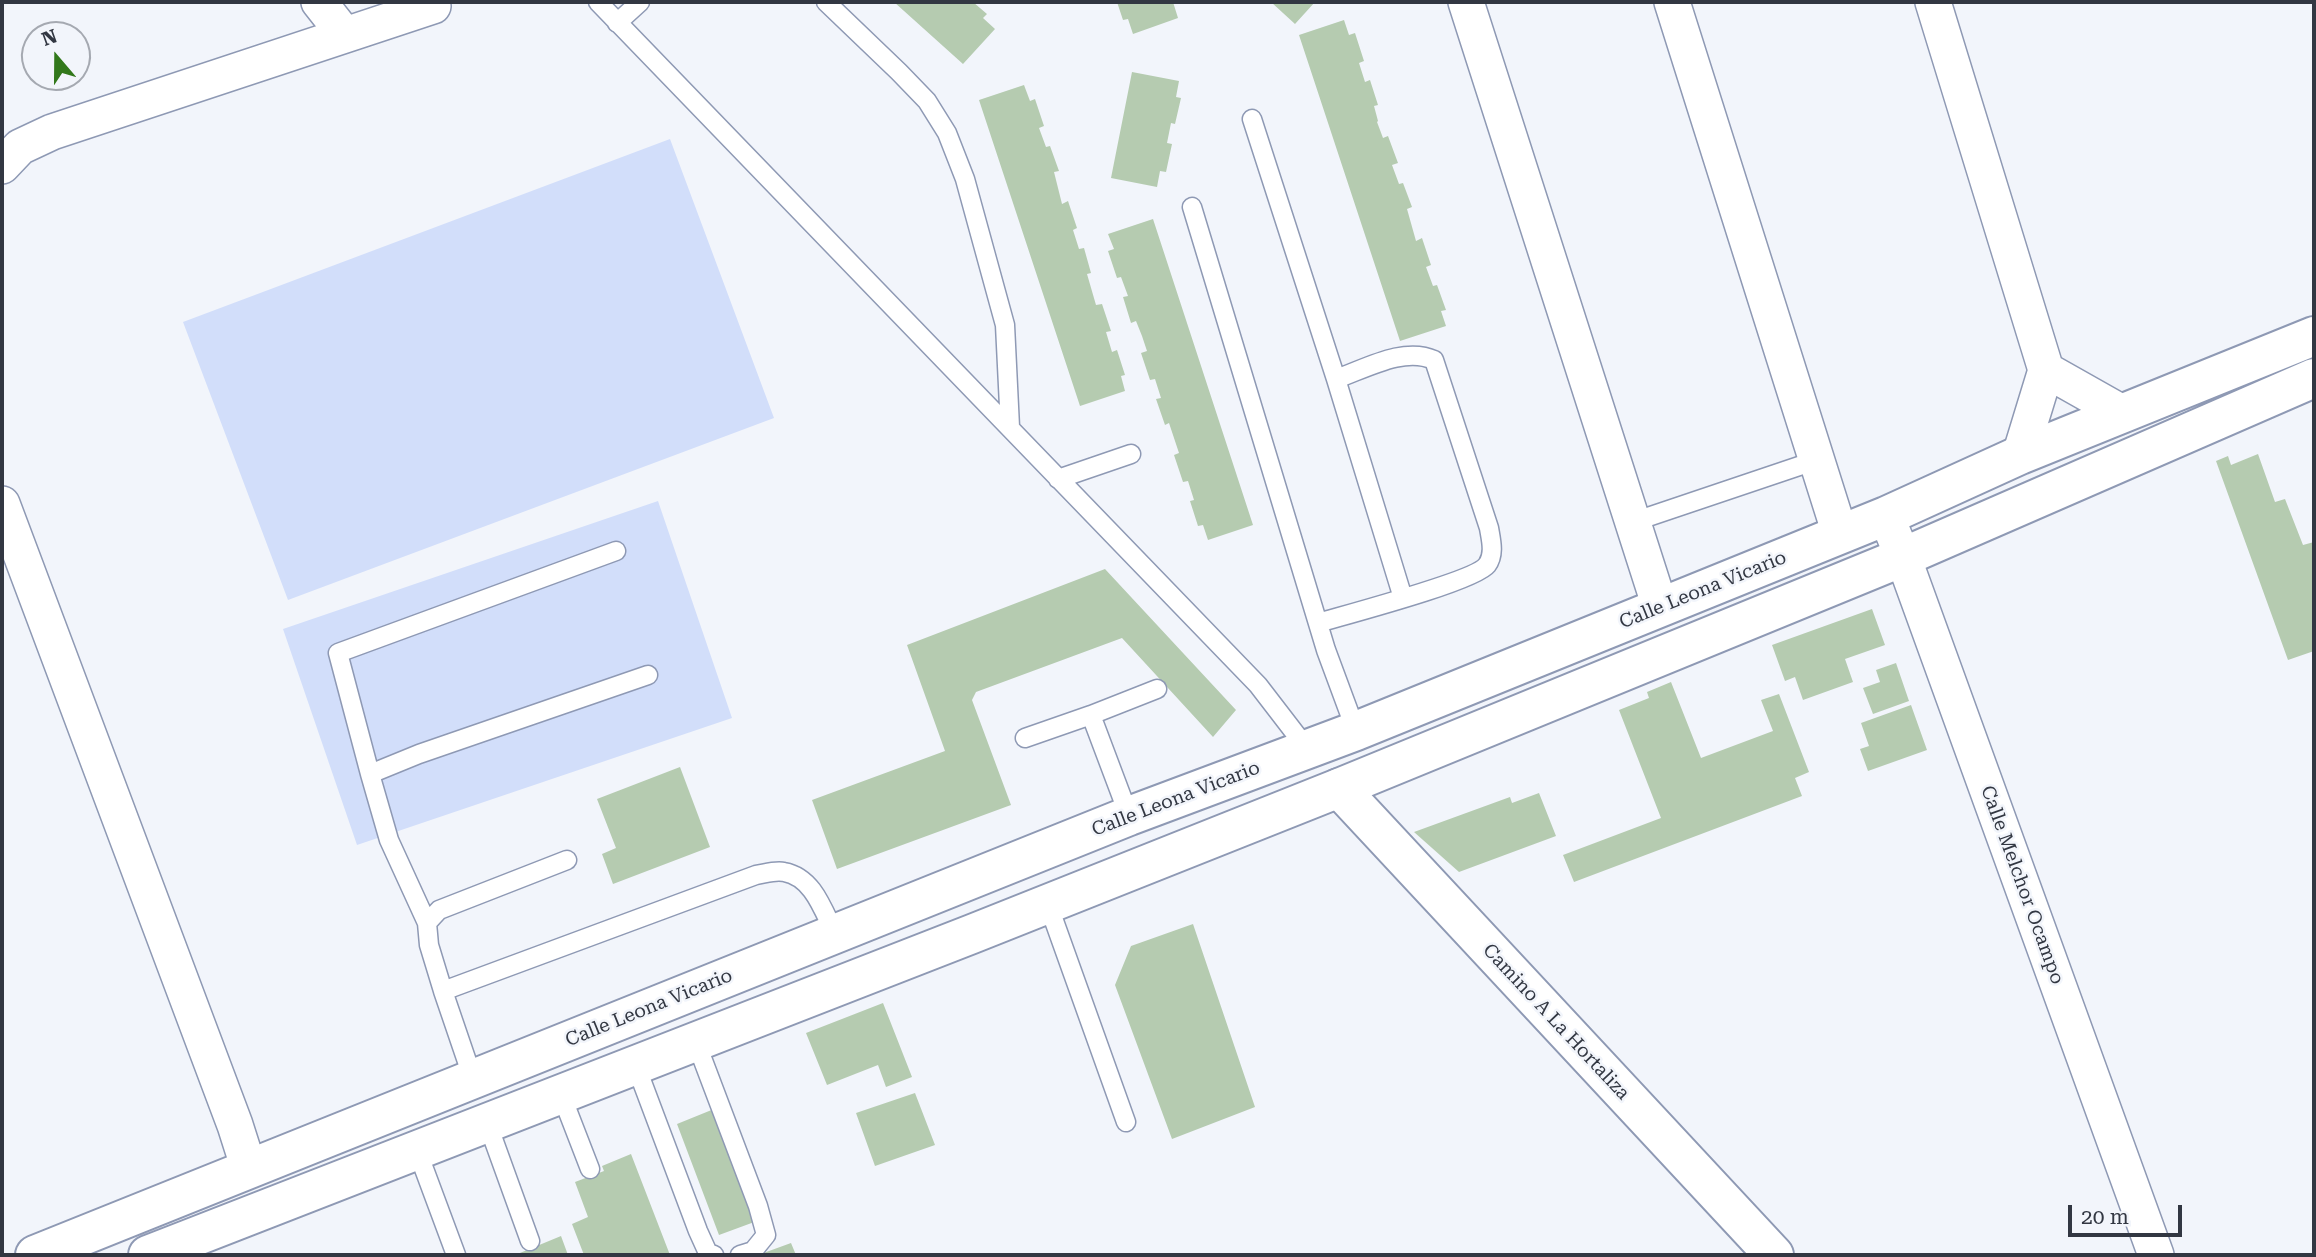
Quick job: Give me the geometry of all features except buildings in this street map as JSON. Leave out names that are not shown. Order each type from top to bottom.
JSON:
[{"type":"main road","name":"Calle Leona Vicario","points":[[35,1255],[96,1244],[249,1169],[1129,816],[1356,731],[1886,516],[2020,455],[2314,336]]},
{"type":"main road","points":[[148,1255],[636,1066],[1339,788],[1903,557],[2314,378]]},
{"type":"main road","points":[[2213,379],[2227,415]]},
{"type":"main road","name":"Camino A La Hortaliza","points":[[1339,788],[1774,1255]]},
{"type":"main road","points":[[954,886],[972,934]]},
{"type":"street","points":[[319,2],[345,35]]},
{"type":"street","points":[[1466,2],[1660,607]]},
{"type":"street","points":[[1672,2],[1840,534]]},
{"type":"street","points":[[1933,2],[2046,370],[2020,455]]},
{"type":"street","points":[[2,166],[20,148],[52,132],[433,6]]},
{"type":"street","points":[[2046,370],[2123,414]]},
{"type":"street","points":[[2,503],[235,1125],[249,1169]]},
{"type":"street","name":"Calle Melchor Ocampo","points":[[1886,516],[2156,1255]]},
{"type":"lane","points":[[598,2],[1258,685],[1308,750]]},
{"type":"lane","points":[[617,23],[640,2]]},
{"type":"lane","points":[[825,2],[927,101],[947,134],[965,179],[1005,325],[1010,427]]},
{"type":"lane","points":[[1252,119],[1403,598]]},
{"type":"lane","points":[[1192,207],[1318,623],[1356,731]]},
{"type":"lane","points":[[1318,623],[1473,574],[1486,565],[1492,550],[1489,528],[1434,360],[1422,355],[1400,357],[1336,379]]},
{"type":"lane","points":[[1058,479],[1131,454]]},
{"type":"lane","points":[[1633,523],[1817,460]]},
{"type":"lane","points":[[473,1079],[429,945],[427,923],[389,841],[338,653],[616,551]]},
{"type":"lane","points":[[370,774],[419,754],[648,675]]},
{"type":"lane","points":[[1025,738],[1157,689]]},
{"type":"lane","points":[[1091,715],[1129,816]]},
{"type":"lane","points":[[427,923],[439,910],[567,860]]},
{"type":"lane","points":[[443,991],[756,875],[782,871],[802,879],[818,900],[835,934]]},
{"type":"lane","points":[[1048,904],[1126,1122]]},
{"type":"lane","points":[[695,1042],[758,1206],[766,1236],[753,1251],[740,1255]]},
{"type":"lane","points":[[636,1066],[698,1231],[708,1253],[715,1255]]},
{"type":"lane","points":[[561,1094],[590,1169]]},
{"type":"lane","points":[[486,1122],[530,1241]]},
{"type":"lane","points":[[417,1150],[456,1255]]},
{"type":"shaded area","points":[[670,139],[774,418],[288,600],[183,322]]},
{"type":"shaded area","points":[[658,501],[732,718],[357,845],[283,629]]}]
